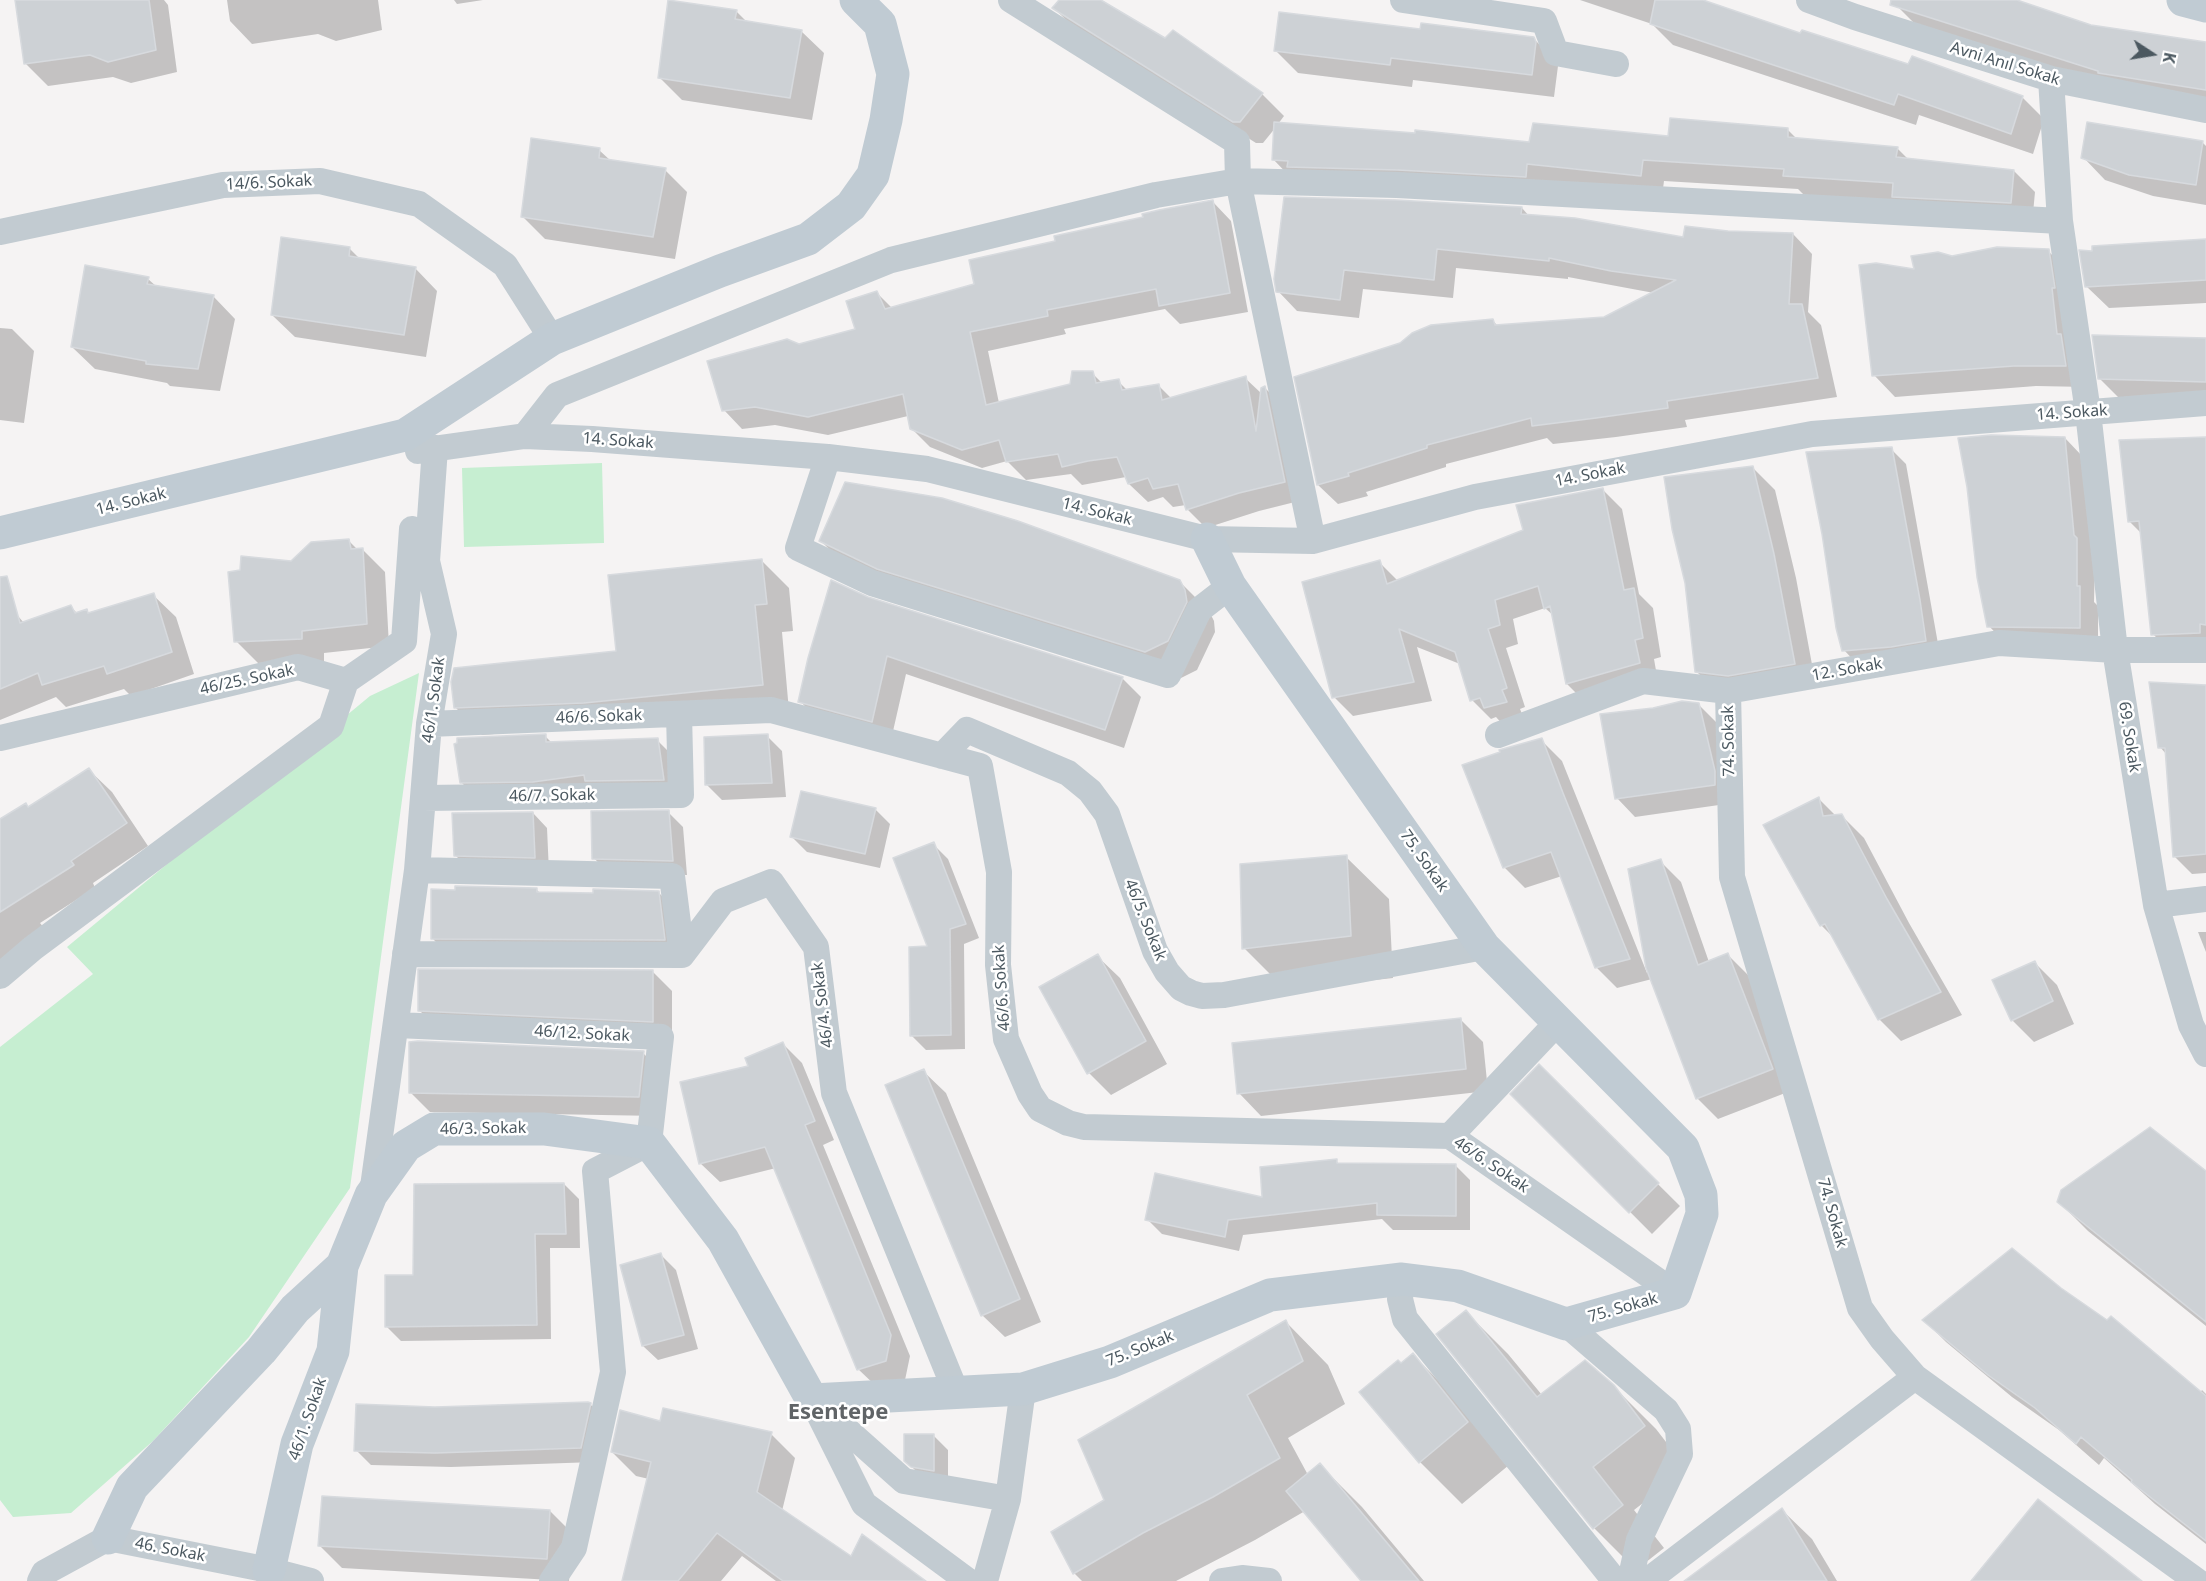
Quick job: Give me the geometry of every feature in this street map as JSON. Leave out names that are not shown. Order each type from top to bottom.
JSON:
[{"type":"street","points":[[0,976],[33,948],[331,726],[346,681],[404,641],[419,445],[552,339],[720,271],[808,239],[851,206],[873,175],[886,120],[893,75],[880,24],[856,0]]},
{"type":"street","points":[[1011,0],[1237,142],[1238,181],[1313,541]]},
{"type":"street","points":[[1403,0],[1544,21],[1556,52],[1616,64]]},
{"type":"street","name":"Avni Anıl Sokak","points":[[1809,0],[1855,17],[2051,79],[2206,110]]},
{"type":"street","points":[[2183,0],[2206,6]]},
{"type":"street","name":"69. Sokak","points":[[2051,79],[2060,221],[2088,412],[2115,650],[2156,904],[2191,1025],[2206,1054]]},
{"type":"street","name":"14/6. Sokak","points":[[0,232],[223,185],[320,181],[419,204],[505,265],[552,339]]},
{"type":"street","points":[[525,436],[557,395],[891,260],[1156,195],[1238,181],[1397,185],[2060,221]]},
{"type":"street","name":"14. Sokak","points":[[0,533],[419,445],[525,436],[828,457],[927,469],[1207,539],[1313,541],[1475,496],[1812,434],[2206,403]]},
{"type":"street","name":"46/1. Sokak","points":[[371,1196],[397,1025],[417,870],[429,724],[444,634],[427,561],[419,445]]},
{"type":"street","points":[[828,457],[798,548],[872,583],[1168,675],[1199,610],[1230,586]]},
{"type":"street","name":"75. Sokak","points":[[812,1400],[1023,1389],[1110,1362],[1270,1295],[1402,1279],[1458,1286],[1566,1324],[1675,1293],[1702,1214],[1701,1195],[1683,1148],[1557,1023],[1484,946],[1230,586],[1207,539]]},
{"type":"street","name":"12. Sokak","points":[[1498,735],[1643,681],[1728,691],[1999,643],[2115,650],[2206,650]]},
{"type":"street","name":"46/25. Sokak","points":[[0,738],[298,667],[346,681]]},
{"type":"street","name":"74. Sokak","points":[[1728,691],[1732,877],[1860,1308],[1882,1339],[1915,1377],[2197,1581]]},
{"type":"street","name":"46/6. Sokak","points":[[429,724],[771,710],[980,766],[999,872],[998,965],[1006,1039],[1030,1094],[1041,1109],[1068,1123],[1084,1127],[1450,1136],[1675,1293]]},
{"type":"street","name":"46/7. Sokak","points":[[423,798],[681,795],[679,714]]},
{"type":"street","name":"46/5. Sokak","points":[[942,756],[966,729],[1068,773],[1085,786],[1107,814],[1155,951],[1173,980],[1191,993],[1202,996],[1224,995],[1484,946]]},
{"type":"street","points":[[405,954],[682,955],[672,876],[417,870]]},
{"type":"street","name":"46/4. Sokak","points":[[682,955],[723,901],[771,882],[816,947],[834,1093],[956,1392]]},
{"type":"street","points":[[2156,904],[2206,899]]},
{"type":"street","points":[[1450,1136],[1557,1023]]},
{"type":"street","name":"46/12. Sokak","points":[[397,1025],[661,1037],[649,1143]]},
{"type":"street","name":"46/3. Sokak","points":[[108,1538],[132,1487],[261,1351],[295,1309],[342,1266],[371,1196],[406,1146],[434,1129],[544,1129],[649,1143]]},
{"type":"street","points":[[552,1581],[574,1548],[613,1372],[595,1171],[649,1143],[723,1240],[812,1400],[864,1504],[968,1581]]},
{"type":"street","name":"46/1. Sokak","points":[[269,1570],[297,1444],[333,1351],[342,1266]]},
{"type":"street","points":[[1402,1279],[1400,1299],[1405,1319],[1615,1581]]},
{"type":"street","points":[[1566,1324],[1666,1410],[1678,1429],[1680,1454],[1639,1540],[1630,1581]]},
{"type":"street","points":[[1647,1581],[1915,1377]]},
{"type":"street","points":[[985,1581],[1008,1499],[1023,1389]]},
{"type":"street","points":[[812,1400],[904,1481],[1008,1499]]},
{"type":"street","points":[[40,1581],[44,1573],[108,1538]]},
{"type":"street","name":"46. Sokak","points":[[108,1538],[269,1570],[311,1581]]},
{"type":"street","points":[[1222,1581],[1242,1578],[1269,1581]]},
{"type":"green space","points":[[602,463],[604,543],[464,547],[462,468]]},
{"type":"green space","points":[[419,673],[350,1188],[249,1337],[153,1441],[71,1513],[13,1517],[0,1500],[0,1047],[93,974],[67,947],[370,696]]},
{"type":"building","points":[[15,0],[149,0],[156,50],[108,62],[90,55],[24,64]]},
{"type":"building","points":[[668,0],[737,10],[735,19],[802,30],[790,98],[658,78]]},
{"type":"building","points":[[1059,0],[1101,0],[1165,38],[1173,30],[1263,93],[1240,122],[1233,122],[1052,8]]},
{"type":"building","points":[[1655,0],[1703,0],[1800,33],[1802,30],[1908,64],[1912,56],[2023,96],[2011,134],[1898,94],[1894,105],[1650,24]]},
{"type":"building","points":[[1891,0],[2017,0],[2091,25],[2206,42],[2206,90],[2098,73],[2098,71],[1890,5]]},
{"type":"building","points":[[1279,12],[1420,29],[1421,23],[1534,37],[1536,42],[1532,75],[1391,58],[1390,65],[1274,51]]},
{"type":"building","points":[[1670,118],[1788,128],[1788,137],[1898,147],[1896,157],[2014,170],[2011,203],[1892,197],[1893,183],[1783,176],[1784,169],[1643,160],[1641,176],[1527,164],[1526,177],[1287,167],[1288,161],[1272,160],[1274,122],[1415,133],[1415,130],[1529,142],[1533,123],[1668,136]]},
{"type":"building","points":[[2087,122],[2203,141],[2196,185],[2129,175],[2081,158]]},
{"type":"building","points":[[531,138],[600,148],[599,158],[666,168],[653,237],[521,217]]},
{"type":"building","points":[[1284,197],[1522,207],[1521,214],[1575,218],[1683,237],[1685,226],[1728,231],[1793,233],[1789,304],[1802,304],[1818,378],[1667,401],[1668,408],[1532,426],[1531,418],[1427,445],[1427,448],[1317,485],[1294,377],[1400,343],[1412,333],[1431,325],[1493,319],[1495,325],[1604,317],[1676,280],[1611,271],[1549,258],[1549,261],[1437,249],[1434,280],[1344,270],[1340,300],[1276,292],[1274,279]]},
{"type":"building","points":[[1213,200],[1230,293],[1159,306],[1156,289],[1047,310],[1048,316],[970,332],[986,405],[1070,384],[1072,371],[1093,371],[1096,383],[1119,379],[1122,390],[1159,384],[1162,400],[1246,376],[1256,431],[1261,388],[1265,386],[1285,482],[1239,493],[1186,510],[1178,484],[1153,489],[1148,478],[1128,484],[1117,457],[1062,467],[1058,454],[1006,462],[999,440],[962,450],[910,429],[903,394],[808,417],[755,407],[722,411],[707,361],[787,339],[799,344],[855,329],[846,301],[877,291],[885,309],[974,284],[969,260],[1055,241],[1054,236],[1143,217],[1142,214]]},
{"type":"building","points":[[281,237],[350,247],[349,256],[416,267],[404,335],[271,315]]},
{"type":"building","points":[[2206,239],[2206,280],[2085,287],[2079,250],[2092,251],[2092,246]]},
{"type":"building","points":[[1997,247],[2049,249],[2055,288],[2052,288],[2057,334],[2061,334],[2066,366],[2014,366],[1872,376],[1859,265],[1876,263],[1914,269],[1911,256],[1938,252],[1952,256]]},
{"type":"building","points":[[85,265],[149,277],[147,284],[214,295],[198,369],[146,364],[146,361],[71,347]]},
{"type":"building","points":[[2092,335],[2206,338],[2206,382],[2098,379]]},
{"type":"building","points":[[1991,435],[2065,437],[2074,535],[2077,538],[2080,628],[1987,627],[1977,577],[1967,487],[1958,438]]},
{"type":"building","points":[[2206,437],[2206,625],[2200,624],[2200,633],[2151,635],[2139,521],[2128,522],[2119,440]]},
{"type":"building","points":[[1892,447],[1926,641],[1891,647],[1842,651],[1836,628],[1822,534],[1806,452]]},
{"type":"building","points":[[1753,466],[1774,554],[1795,664],[1728,676],[1695,672],[1685,583],[1672,529],[1664,477]]},
{"type":"building","points":[[845,482],[942,498],[1018,521],[1180,580],[1187,602],[1168,641],[1145,652],[877,569],[819,541]]},
{"type":"building","points":[[1603,488],[1624,590],[1634,588],[1643,638],[1635,640],[1640,663],[1566,684],[1550,606],[1544,609],[1538,586],[1495,600],[1500,625],[1488,629],[1507,688],[1502,690],[1507,702],[1484,708],[1480,698],[1470,701],[1455,652],[1399,629],[1414,682],[1332,698],[1302,582],[1380,560],[1387,584],[1523,530],[1516,505]]},
{"type":"building","points":[[349,539],[351,549],[363,548],[367,624],[302,631],[302,639],[234,642],[228,572],[240,570],[241,556],[291,561],[311,542]]},
{"type":"building","points":[[762,559],[767,604],[755,605],[763,685],[584,703],[454,708],[451,682],[454,668],[616,651],[608,575]]},
{"type":"building","points":[[7,576],[20,623],[71,605],[75,613],[87,609],[88,613],[154,593],[172,652],[107,674],[104,666],[42,685],[38,673],[0,689],[0,577]]},
{"type":"building","points":[[831,580],[868,597],[1123,677],[1105,730],[887,656],[872,722],[798,702],[808,658]]},
{"type":"building","points":[[2149,682],[2206,685],[2206,854],[2173,857],[2165,748],[2158,748]]},
{"type":"building","points":[[1682,701],[1699,703],[1715,771],[1715,785],[1615,799],[1600,714],[1653,708]]},
{"type":"building","points":[[546,734],[546,742],[658,738],[664,780],[585,781],[584,775],[533,782],[460,783],[454,744],[457,743],[457,738]]},
{"type":"building","points":[[768,734],[772,783],[705,785],[704,737]]},
{"type":"building","points":[[1542,738],[1630,959],[1595,968],[1551,852],[1503,868],[1462,765],[1500,752],[1499,750]]},
{"type":"building","points":[[89,768],[127,823],[71,861],[74,865],[0,912],[0,819],[26,803],[28,807]]},
{"type":"building","points":[[801,791],[876,808],[865,854],[790,837]]},
{"type":"building","points":[[1819,797],[1823,816],[1842,814],[1887,899],[1941,992],[1878,1020],[1825,924],[1820,926],[1763,825]]},
{"type":"building","points":[[669,810],[673,861],[592,859],[591,811]]},
{"type":"building","points":[[533,812],[535,858],[454,856],[452,813]]},
{"type":"building","points":[[934,842],[966,924],[950,929],[951,1035],[910,1036],[909,947],[927,946],[893,858]]},
{"type":"building","points":[[1347,855],[1351,936],[1242,949],[1240,864]]},
{"type":"building","points":[[1661,859],[1698,965],[1728,953],[1773,1069],[1696,1099],[1646,968],[1628,869]]},
{"type":"building","points":[[455,886],[537,888],[537,892],[593,893],[593,889],[659,891],[665,940],[431,939],[431,889],[455,890]]},
{"type":"building","points":[[1098,954],[1146,1041],[1087,1074],[1039,987]]},
{"type":"building","points":[[2035,961],[2053,1001],[2011,1021],[1992,980]]},
{"type":"building","points":[[418,969],[653,970],[653,1022],[418,1011]]},
{"type":"building","points":[[1461,1018],[1466,1069],[1237,1094],[1232,1043]]},
{"type":"building","points":[[409,1042],[644,1051],[639,1097],[409,1093]]},
{"type":"building","points":[[783,1042],[815,1121],[805,1125],[891,1335],[886,1361],[857,1370],[765,1147],[699,1164],[680,1082],[748,1066],[745,1058]]},
{"type":"building","points":[[1539,1064],[1659,1183],[1629,1213],[1510,1094]]},
{"type":"building","points":[[924,1069],[1020,1299],[981,1316],[885,1085]]},
{"type":"building","points":[[2150,1127],[2206,1171],[2206,1322],[2057,1202],[2061,1190]]},
{"type":"building","points":[[1337,1159],[1337,1163],[1456,1164],[1456,1216],[1377,1215],[1377,1203],[1228,1220],[1225,1237],[1145,1220],[1155,1173],[1262,1197],[1260,1167]]},
{"type":"building","points":[[564,1183],[566,1234],[535,1234],[537,1325],[385,1327],[385,1275],[413,1275],[414,1184]]},
{"type":"building","points":[[2012,1248],[2061,1288],[2107,1320],[2111,1316],[2206,1396],[2206,1541],[2131,1482],[2132,1480],[2081,1437],[2076,1444],[2035,1408],[1988,1375],[1922,1320]]},
{"type":"building","points":[[661,1253],[684,1335],[642,1346],[620,1265]]},
{"type":"building","points":[[1466,1310],[1537,1397],[1585,1360],[1614,1385],[1645,1426],[1593,1467],[1623,1505],[1593,1529],[1436,1334]]},
{"type":"building","points":[[1286,1320],[1303,1361],[1247,1395],[1280,1458],[1073,1574],[1051,1532],[1104,1500],[1078,1440]]},
{"type":"building","points":[[1413,1353],[1468,1422],[1419,1463],[1359,1392],[1398,1360],[1401,1363]]},
{"type":"building","points":[[591,1403],[581,1448],[435,1453],[354,1451],[356,1404],[435,1407]]},
{"type":"building","points":[[663,1408],[772,1432],[757,1492],[851,1556],[862,1534],[926,1581],[783,1581],[717,1533],[678,1581],[622,1581],[651,1462],[611,1452],[620,1410],[660,1421]]},
{"type":"building","points":[[904,1434],[934,1434],[934,1471],[911,1467],[904,1461]]},
{"type":"building","points":[[1320,1463],[1419,1581],[1361,1581],[1286,1491]]},
{"type":"building","points":[[322,1496],[550,1510],[547,1559],[318,1546]]},
{"type":"building","points":[[2038,1499],[2142,1581],[1971,1581]]},
{"type":"building","points":[[1782,1508],[1827,1581],[1684,1581]]},
{"type":"district","name":"Esentepe","points":[[838,1413]]}]
